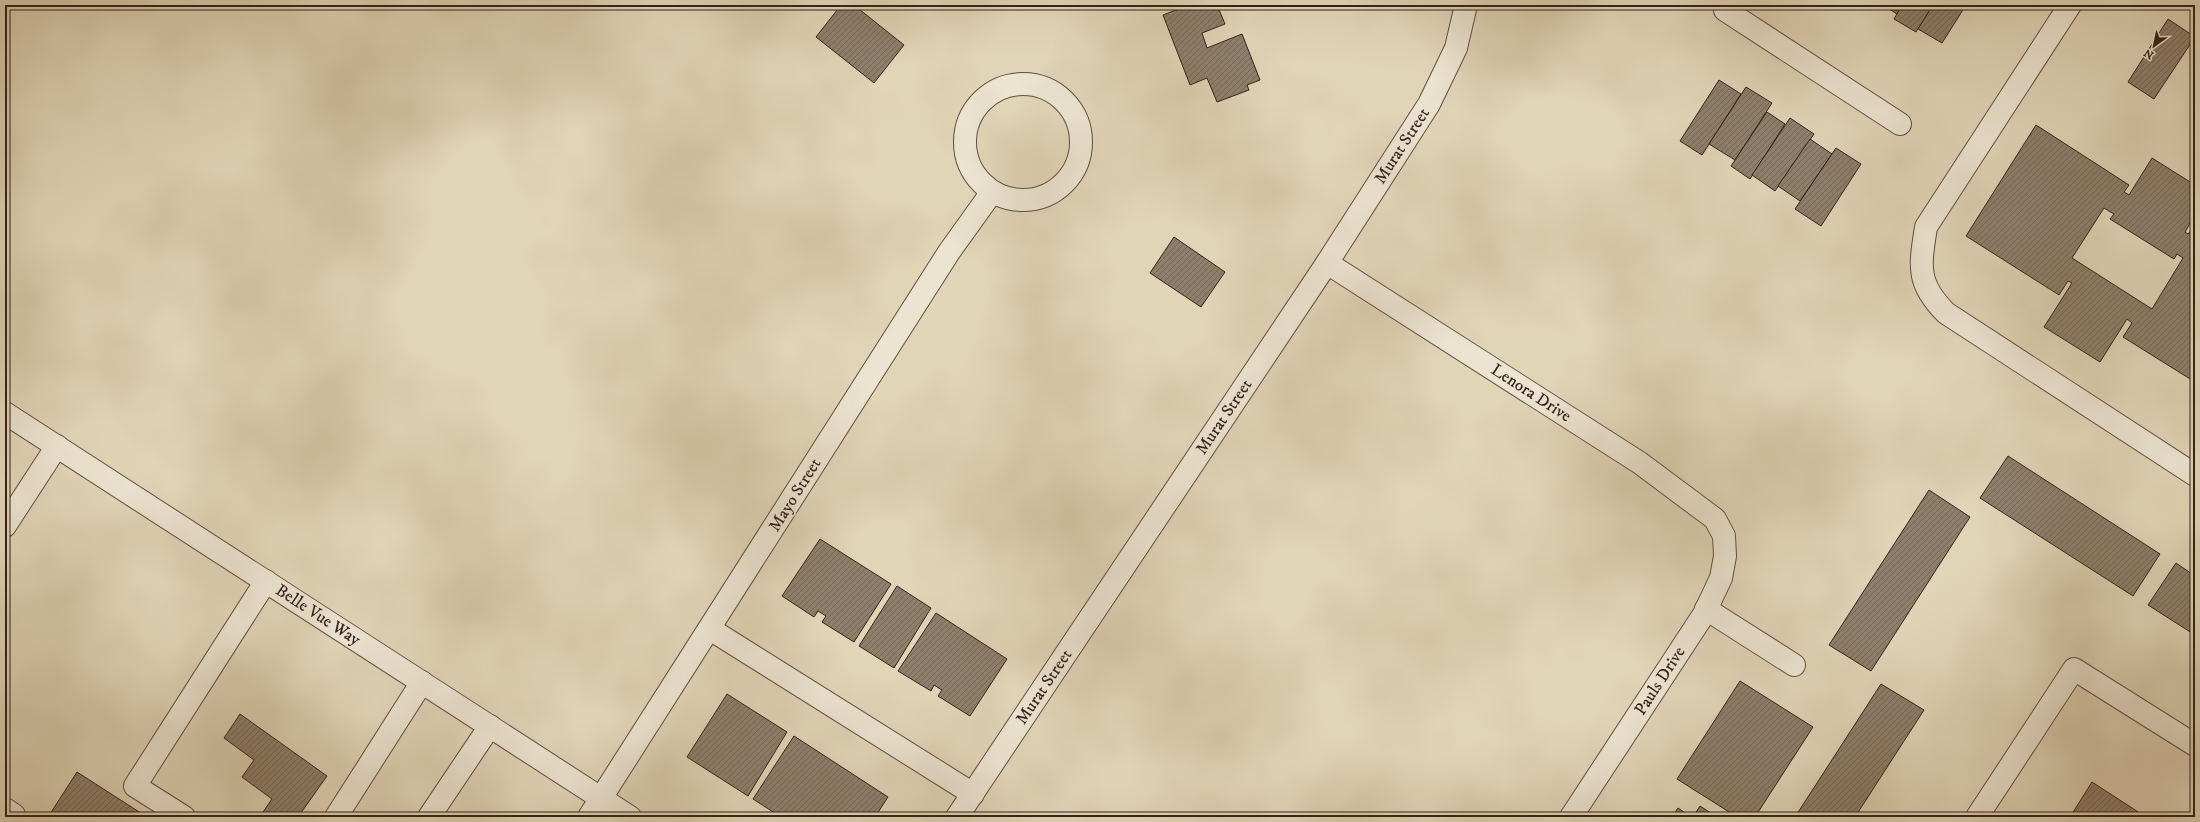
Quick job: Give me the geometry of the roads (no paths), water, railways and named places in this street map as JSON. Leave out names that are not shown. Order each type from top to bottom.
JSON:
[{"type":"street","name":"Murat Street","points":[[957,817],[1327,262],[1429,104],[1456,48],[1466,5]]},
{"type":"street","points":[[1729,5],[1725,10],[1900,124]]},
{"type":"street","points":[[2070,5],[1926,227],[1921,259],[1922,278],[1931,298],[1946,313],[2195,475]]},
{"type":"street","points":[[1028,84],[1047,89],[1063,99],[1074,114],[1081,132],[1081,152],[1075,170],[1063,185],[1048,196],[1029,201],[1010,199],[992,192],[977,179],[968,162],[965,143],[968,124],[977,107],[990,94],[1008,86],[1028,84]]},
{"type":"street","name":"Mayo Street","points":[[595,808],[949,252],[992,192]]},
{"type":"street","name":"Lenora Drive","points":[[1327,262],[1640,463],[1715,519],[1724,536]]},
{"type":"street","name":"Belle Vue Way","points":[[5,413],[490,726],[595,808],[630,817]]},
{"type":"street","points":[[5,526],[57,446]]},
{"type":"street","name":"Pauls Drive","points":[[1571,817],[1706,609],[1721,578],[1725,556],[1724,536]]},
{"type":"street","points":[[184,817],[135,786],[266,581]]},
{"type":"street","points":[[1706,609],[1794,665]]},
{"type":"street","points":[[710,629],[973,794]]},
{"type":"street","points":[[1977,817],[2074,669],[2195,745]]},
{"type":"street","points":[[336,817],[422,682]]},
{"type":"street","points":[[438,814],[490,726]]}]
